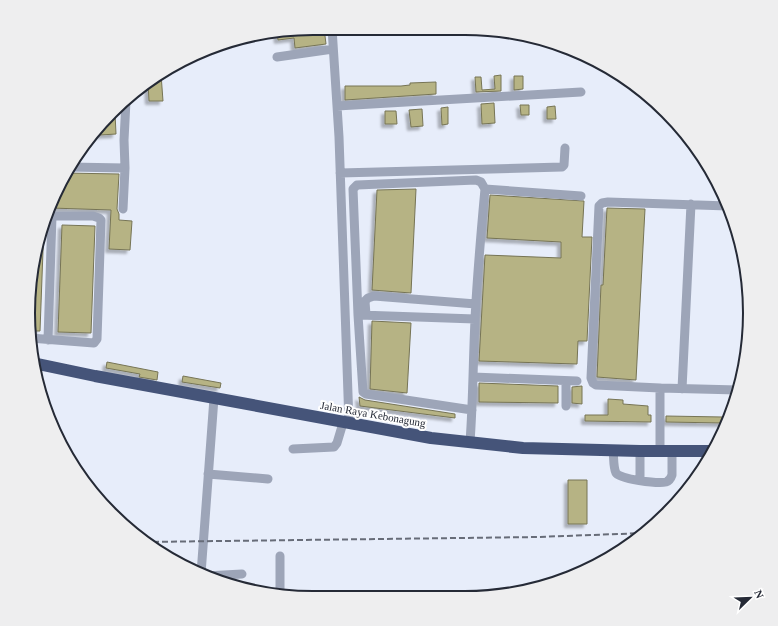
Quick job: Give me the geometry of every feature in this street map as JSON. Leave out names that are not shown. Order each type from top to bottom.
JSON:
[{"type":"highway","name":"Jalan Raya Kebonagung","points":[[40,364],[431,438],[523,448],[706,451]]},
{"type":"street","points":[[293,449],[334,447],[346,423],[340,173],[332,35]]},
{"type":"street","points":[[277,57],[333,49]]},
{"type":"street","points":[[337,106],[581,92]]},
{"type":"street","points":[[123,209],[126,108]]},
{"type":"street","points":[[340,173],[562,167],[564,165],[564,148]]},
{"type":"street","points":[[77,167],[125,168]]},
{"type":"street","points":[[470,442],[472,410],[474,319],[485,189],[481,182],[476,180],[354,186],[362,315],[362,389],[366,394],[472,410]]},
{"type":"street","points":[[485,189],[581,196]]},
{"type":"street","points":[[721,206],[602,203],[600,206],[591,378],[593,383],[596,385],[732,390]]},
{"type":"street","points":[[682,389],[691,204]]},
{"type":"street","points":[[36,339],[94,344],[97,339],[101,220],[92,216],[53,216]]},
{"type":"street","points":[[48,340],[50,224]]},
{"type":"street","points":[[362,315],[365,301],[374,296],[476,304]]},
{"type":"street","points":[[408,317],[412,299]]},
{"type":"street","points":[[444,318],[448,302]]},
{"type":"street","points":[[362,315],[474,319]]},
{"type":"street","points":[[473,377],[577,381]]},
{"type":"street","points":[[566,381],[566,406]]},
{"type":"street","points":[[660,388],[660,451]]},
{"type":"street","points":[[201,567],[214,398]]},
{"type":"street","points":[[613,450],[616,474],[619,476],[640,480],[666,482],[669,481],[672,475],[672,451]]},
{"type":"street","points":[[640,451],[640,480]]},
{"type":"street","points":[[208,474],[268,479]]},
{"type":"street","points":[[280,556],[280,589]]},
{"type":"street","points":[[222,575],[242,574]]},
{"type":"building","points":[[325,35],[326,44],[295,48],[294,38],[278,40],[278,37]]},
{"type":"building","points":[[501,75],[501,91],[476,92],[475,77],[481,77],[482,90],[495,89],[494,76]]},
{"type":"building","points":[[514,76],[523,76],[523,89],[514,90]]},
{"type":"building","points":[[161,80],[163,101],[149,101],[148,89]]},
{"type":"building","points":[[436,82],[436,94],[345,100],[345,86],[401,86],[410,85],[410,83]]},
{"type":"building","points":[[494,103],[495,123],[482,124],[481,104]]},
{"type":"building","points":[[520,105],[529,105],[529,115],[521,115]]},
{"type":"building","points":[[555,106],[556,119],[547,119],[547,107]]},
{"type":"building","points":[[448,107],[448,124],[442,125],[441,108]]},
{"type":"building","points":[[422,109],[423,126],[411,127],[409,110]]},
{"type":"building","points":[[385,111],[396,111],[397,124],[385,124]]},
{"type":"building","points":[[115,117],[116,134],[100,135]]},
{"type":"building","points":[[73,173],[119,174],[117,209],[119,220],[132,221],[130,250],[109,249],[111,210],[56,208]]},
{"type":"building","points":[[416,189],[411,293],[372,290],[377,190]]},
{"type":"building","points":[[490,195],[584,201],[582,237],[592,237],[587,341],[578,341],[577,364],[479,361],[485,255],[561,258],[561,242],[487,238]]},
{"type":"building","points":[[607,208],[645,209],[636,380],[597,377],[601,285],[603,285]]},
{"type":"building","points":[[62,225],[95,226],[91,333],[58,332]]},
{"type":"building","points":[[43,244],[40,331],[36,331],[35,313],[37,277]]},
{"type":"building","points":[[372,321],[411,323],[407,393],[370,389]]},
{"type":"building","points":[[107,362],[158,372],[157,380],[139,377],[140,374],[106,368]]},
{"type":"building","points":[[183,376],[221,383],[220,388],[182,382]]},
{"type":"building","points":[[479,383],[558,386],[558,403],[479,402]]},
{"type":"building","points":[[582,386],[582,404],[572,403],[572,387]]},
{"type":"building","points":[[359,397],[365,400],[455,414],[455,418],[360,406]]},
{"type":"building","points":[[608,399],[623,400],[623,404],[648,406],[648,415],[651,415],[651,422],[585,421],[585,415],[608,415]]},
{"type":"building","points":[[666,416],[723,417],[720,423],[666,422]]},
{"type":"building","points":[[568,480],[587,480],[587,524],[568,524]]},
{"type":"railway","points":[[156,542],[538,537],[635,533]]}]
